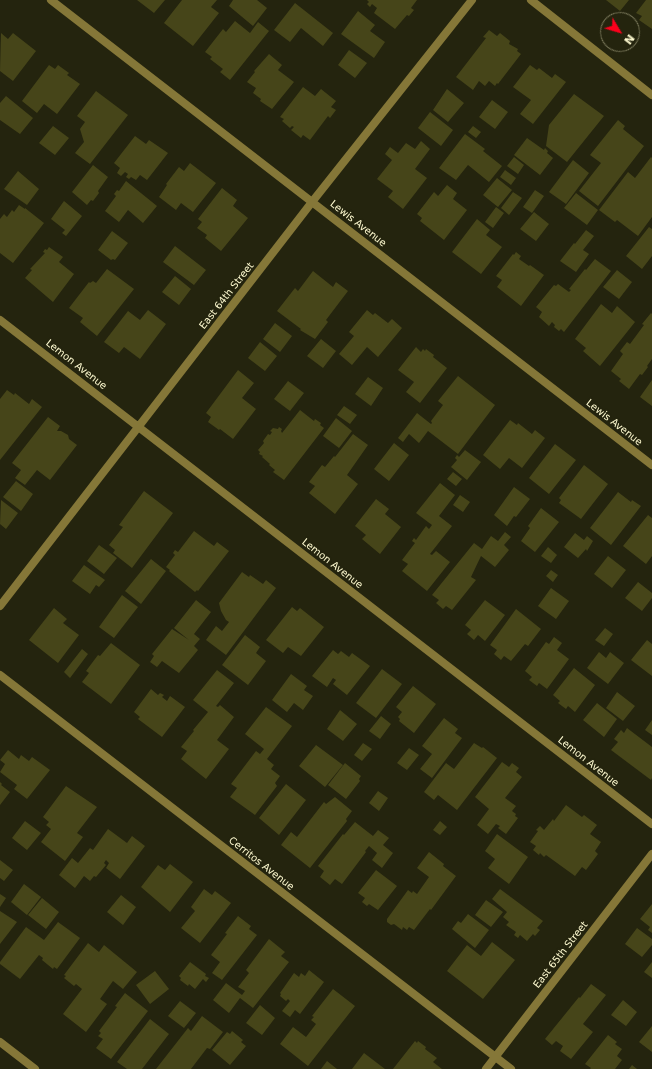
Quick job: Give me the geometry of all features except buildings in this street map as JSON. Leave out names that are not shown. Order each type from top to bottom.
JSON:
[{"type":"street","name":"Lewis Avenue","points":[[51,0],[652,465]]},
{"type":"street","name":"East 64th Street","points":[[0,606],[312,202],[472,0]]},
{"type":"street","points":[[531,0],[652,94]]},
{"type":"street","name":"Lemon Avenue","points":[[0,320],[652,824]]},
{"type":"street","name":"Cerritos Avenue","points":[[0,674],[510,1069]]},
{"type":"street","name":"East 65th Street","points":[[486,1069],[652,854]]},
{"type":"street","points":[[0,1042],[35,1069]]}]
